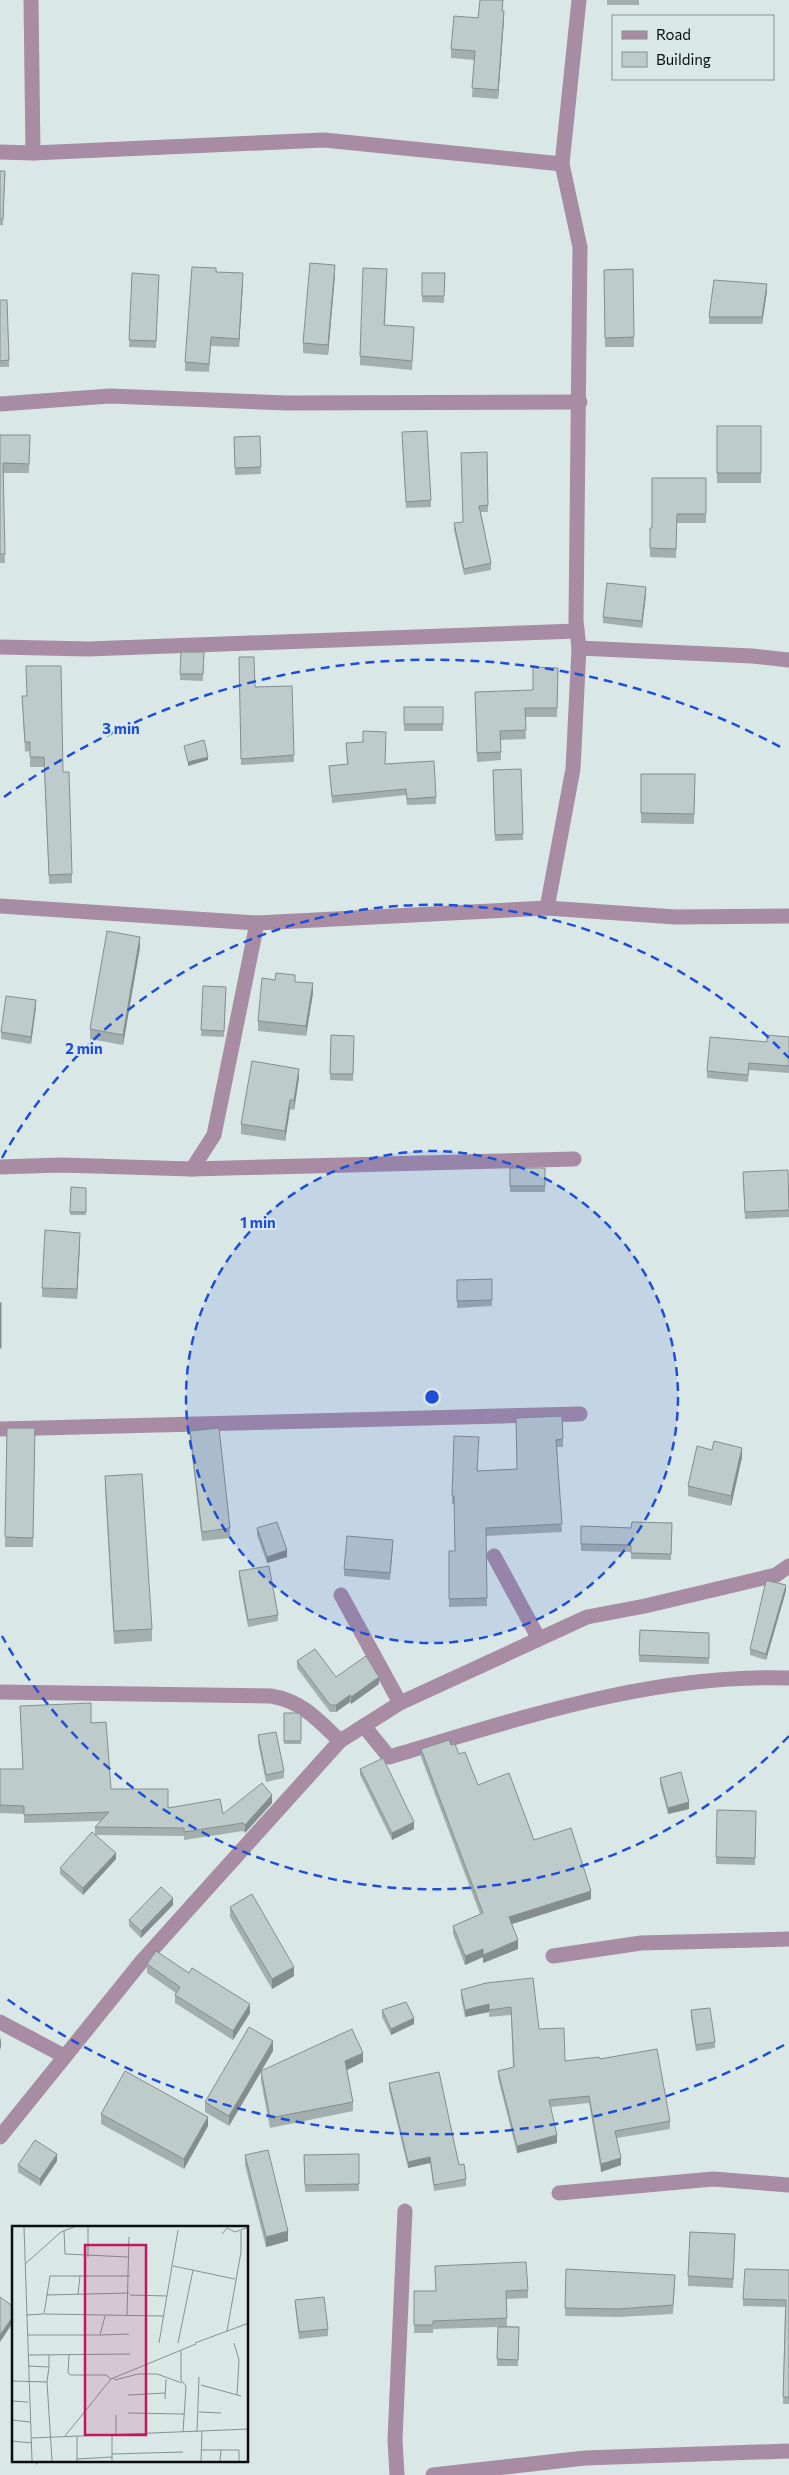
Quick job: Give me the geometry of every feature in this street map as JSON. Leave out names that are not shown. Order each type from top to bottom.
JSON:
[{"type":"street","points":[[31,0],[34,153]]},
{"type":"street","points":[[546,908],[573,769],[579,648],[577,631],[580,248],[562,164],[579,0]]},
{"type":"street","points":[[0,152],[34,153],[324,140],[562,164]]},
{"type":"street","points":[[0,404],[110,396],[287,403],[580,402]]},
{"type":"street","points":[[0,647],[88,649],[577,631]]},
{"type":"street","points":[[579,648],[752,656],[789,660]]},
{"type":"street","points":[[0,906],[257,922],[546,908],[675,917],[789,916]]},
{"type":"street","points":[[192,1169],[214,1135],[257,922]]},
{"type":"street","points":[[0,1167],[61,1165],[192,1169],[574,1159]]},
{"type":"street","points":[[0,1429],[580,1414]]},
{"type":"street","points":[[494,1556],[539,1639]]},
{"type":"street","points":[[0,2137],[142,1961],[340,1741],[400,1703],[587,1617],[646,1606],[776,1575],[789,1566]]},
{"type":"street","points":[[341,1595],[400,1703]]},
{"type":"street","points":[[364,1726],[389,1757],[632,1691],[693,1681],[789,1678]]},
{"type":"street","points":[[0,1692],[271,1696],[288,1699],[308,1711],[340,1741]]},
{"type":"street","points":[[553,1956],[641,1943],[789,1939]]},
{"type":"street","points":[[0,2022],[64,2056]]},
{"type":"street","points":[[559,2193],[713,2179],[789,2185]]},
{"type":"street","points":[[397,2475],[396,2430],[405,2211]]},
{"type":"street","points":[[433,2475],[585,2458],[789,2450]]},
{"type":"building","points":[[480,0],[503,0],[502,11],[504,11],[498,90],[472,88],[475,51],[451,49],[454,16],[478,18]]},
{"type":"building","points":[[0,171],[5,171],[3,219],[0,219]]},
{"type":"building","points":[[310,263],[335,265],[328,345],[303,343]]},
{"type":"building","points":[[192,267],[216,268],[216,272],[243,273],[239,339],[211,337],[209,364],[185,362]]},
{"type":"building","points":[[363,268],[387,269],[384,325],[414,327],[412,361],[360,356]]},
{"type":"building","points":[[633,269],[634,337],[605,338],[604,270]]},
{"type":"building","points":[[132,273],[159,275],[156,341],[129,340]]},
{"type":"building","points":[[422,273],[445,273],[444,296],[422,296]]},
{"type":"building","points":[[714,280],[767,284],[762,317],[709,317]]},
{"type":"building","points":[[0,300],[7,300],[9,360],[0,361]]},
{"type":"building","points":[[717,426],[761,426],[761,473],[717,473]]},
{"type":"building","points":[[427,431],[431,500],[406,502],[402,432]]},
{"type":"building","points":[[0,435],[30,435],[29,464],[3,463],[5,554],[0,554]]},
{"type":"building","points":[[260,436],[261,467],[235,468],[234,437]]},
{"type":"building","points":[[487,452],[488,505],[479,506],[491,563],[464,569],[454,523],[463,522],[461,453]]},
{"type":"building","points":[[652,478],[706,478],[706,514],[677,514],[676,549],[650,548]]},
{"type":"building","points":[[607,583],[646,587],[642,621],[603,617]]},
{"type":"building","points":[[181,652],[204,652],[203,674],[180,674]]},
{"type":"building","points":[[239,657],[254,657],[255,687],[292,686],[294,755],[241,759]]},
{"type":"building","points":[[26,666],[61,666],[63,772],[69,772],[72,874],[49,875],[44,757],[30,757],[30,742],[25,742],[22,696],[27,696]]},
{"type":"building","points":[[533,667],[558,668],[557,708],[525,708],[526,730],[500,731],[501,752],[477,753],[475,692],[533,690]]},
{"type":"building","points":[[404,707],[443,707],[443,724],[404,724]]},
{"type":"building","points":[[363,731],[386,732],[385,764],[434,761],[436,797],[407,799],[406,789],[332,796],[329,766],[348,764],[346,743],[363,742]]},
{"type":"building","points":[[204,740],[208,757],[188,762],[184,746]]},
{"type":"building","points":[[521,769],[523,834],[495,835],[493,770]]},
{"type":"building","points":[[641,774],[695,774],[694,814],[641,813]]},
{"type":"building","points":[[107,931],[140,937],[123,1035],[90,1029]]},
{"type":"building","points":[[276,973],[295,975],[295,982],[313,983],[306,1026],[258,1021],[262,978],[275,980]]},
{"type":"building","points":[[203,986],[226,987],[224,1031],[201,1030]]},
{"type":"building","points":[[6,996],[36,1000],[31,1037],[1,1032]]},
{"type":"building","points":[[331,1035],[354,1036],[353,1074],[330,1074]]},
{"type":"building","points":[[767,1035],[789,1037],[789,1066],[749,1063],[748,1075],[707,1071],[710,1037],[767,1042]]},
{"type":"building","points":[[252,1061],[299,1069],[294,1100],[290,1100],[285,1131],[241,1124]]},
{"type":"building","points":[[510,1168],[545,1168],[545,1186],[510,1186]]},
{"type":"building","points":[[788,1170],[789,1210],[745,1212],[743,1172]]},
{"type":"building","points":[[71,1187],[86,1188],[86,1212],[70,1212]]},
{"type":"building","points":[[45,1230],[80,1233],[77,1289],[42,1288]]},
{"type":"building","points":[[492,1279],[492,1300],[457,1301],[457,1280]]},
{"type":"building","points":[[1,1303],[1,1348],[0,1348]]},
{"type":"building","points":[[562,1416],[563,1439],[556,1440],[562,1524],[486,1528],[487,1598],[449,1599],[449,1551],[455,1551],[454,1496],[452,1496],[454,1436],[479,1437],[477,1471],[517,1469],[516,1418]]},
{"type":"building","points":[[7,1428],[35,1428],[33,1538],[5,1537]]},
{"type":"building","points":[[219,1428],[230,1528],[202,1532],[190,1431]]},
{"type":"building","points":[[714,1441],[742,1448],[731,1496],[688,1486],[697,1446],[712,1450]]},
{"type":"building","points":[[142,1474],[152,1629],[114,1631],[105,1476]]},
{"type":"building","points":[[277,1522],[287,1550],[267,1557],[257,1528]]},
{"type":"building","points":[[632,1522],[672,1523],[671,1554],[631,1553],[631,1545],[581,1544],[581,1526],[631,1528]]},
{"type":"building","points":[[347,1536],[393,1540],[390,1573],[344,1569]]},
{"type":"building","points":[[269,1566],[278,1615],[248,1620],[239,1571]]},
{"type":"building","points":[[766,1581],[786,1585],[766,1654],[750,1649]]},
{"type":"building","points":[[640,1630],[709,1633],[709,1658],[639,1655]]},
{"type":"building","points":[[315,1649],[336,1677],[366,1656],[379,1677],[351,1697],[350,1695],[336,1705],[330,1705],[297,1661]]},
{"type":"building","points":[[91,1703],[91,1723],[106,1722],[111,1789],[168,1789],[168,1808],[220,1799],[223,1814],[262,1783],[272,1795],[245,1825],[243,1823],[184,1832],[184,1828],[95,1827],[109,1812],[24,1815],[24,1806],[0,1805],[0,1769],[23,1769],[20,1706]]},
{"type":"building","points":[[284,1713],[298,1713],[301,1715],[301,1741],[284,1741]]},
{"type":"building","points":[[276,1732],[284,1771],[266,1775],[258,1735]]},
{"type":"building","points":[[449,1740],[451,1745],[455,1744],[459,1754],[465,1752],[478,1785],[509,1773],[534,1840],[571,1828],[591,1891],[509,1917],[518,1940],[483,1955],[483,1949],[465,1956],[453,1926],[483,1913],[421,1749]]},
{"type":"building","points":[[383,1758],[414,1822],[392,1833],[360,1769]]},
{"type":"building","points":[[681,1772],[689,1802],[668,1808],[660,1778]]},
{"type":"building","points":[[717,1810],[756,1811],[755,1858],[716,1857]]},
{"type":"building","points":[[92,1832],[116,1853],[83,1888],[60,1868]]},
{"type":"building","points":[[161,1887],[173,1898],[141,1931],[129,1920]]},
{"type":"building","points":[[252,1894],[294,1967],[272,1979],[230,1907]]},
{"type":"building","points":[[156,1951],[189,1973],[192,1968],[250,2004],[233,2031],[175,1995],[180,1987],[147,1964]]},
{"type":"building","points":[[533,1978],[539,2029],[564,2028],[565,2061],[599,2057],[600,2059],[657,2049],[670,2121],[615,2131],[621,2158],[601,2164],[589,2096],[549,2100],[557,2135],[517,2146],[498,2071],[514,2067],[511,2007],[489,2010],[489,2004],[465,2010],[461,1990],[486,1983]]},
{"type":"building","points":[[406,2002],[414,2018],[391,2029],[382,2010]]},
{"type":"building","points":[[710,2008],[715,2042],[696,2045],[691,2010]]},
{"type":"building","points":[[249,2027],[273,2041],[229,2116],[205,2102]]},
{"type":"building","points":[[352,2029],[363,2053],[345,2061],[353,2102],[270,2118],[261,2071]]},
{"type":"building","points":[[125,2071],[208,2117],[184,2159],[101,2114]]},
{"type":"building","points":[[439,2072],[459,2165],[464,2164],[466,2179],[434,2185],[430,2157],[408,2162],[389,2083]]},
{"type":"building","points":[[35,2140],[57,2154],[40,2179],[18,2165]]},
{"type":"building","points":[[268,2150],[288,2231],[266,2237],[245,2155]]},
{"type":"building","points":[[359,2154],[359,2184],[305,2185],[304,2155]]},
{"type":"building","points":[[690,2232],[735,2234],[733,2279],[688,2276]]},
{"type":"building","points":[[526,2262],[528,2290],[506,2291],[507,2318],[433,2321],[433,2325],[414,2325],[414,2291],[436,2291],[435,2266]]},
{"type":"building","points":[[566,2269],[675,2275],[673,2305],[618,2309],[565,2308]]},
{"type":"building","points":[[745,2269],[789,2270],[789,2397],[783,2397],[786,2300],[743,2299]]},
{"type":"building","points":[[0,2297],[12,2306],[12,2318],[0,2335]]},
{"type":"building","points":[[324,2297],[328,2329],[299,2332],[295,2300]]},
{"type":"building","points":[[498,2327],[519,2327],[518,2360],[497,2359]]}]
